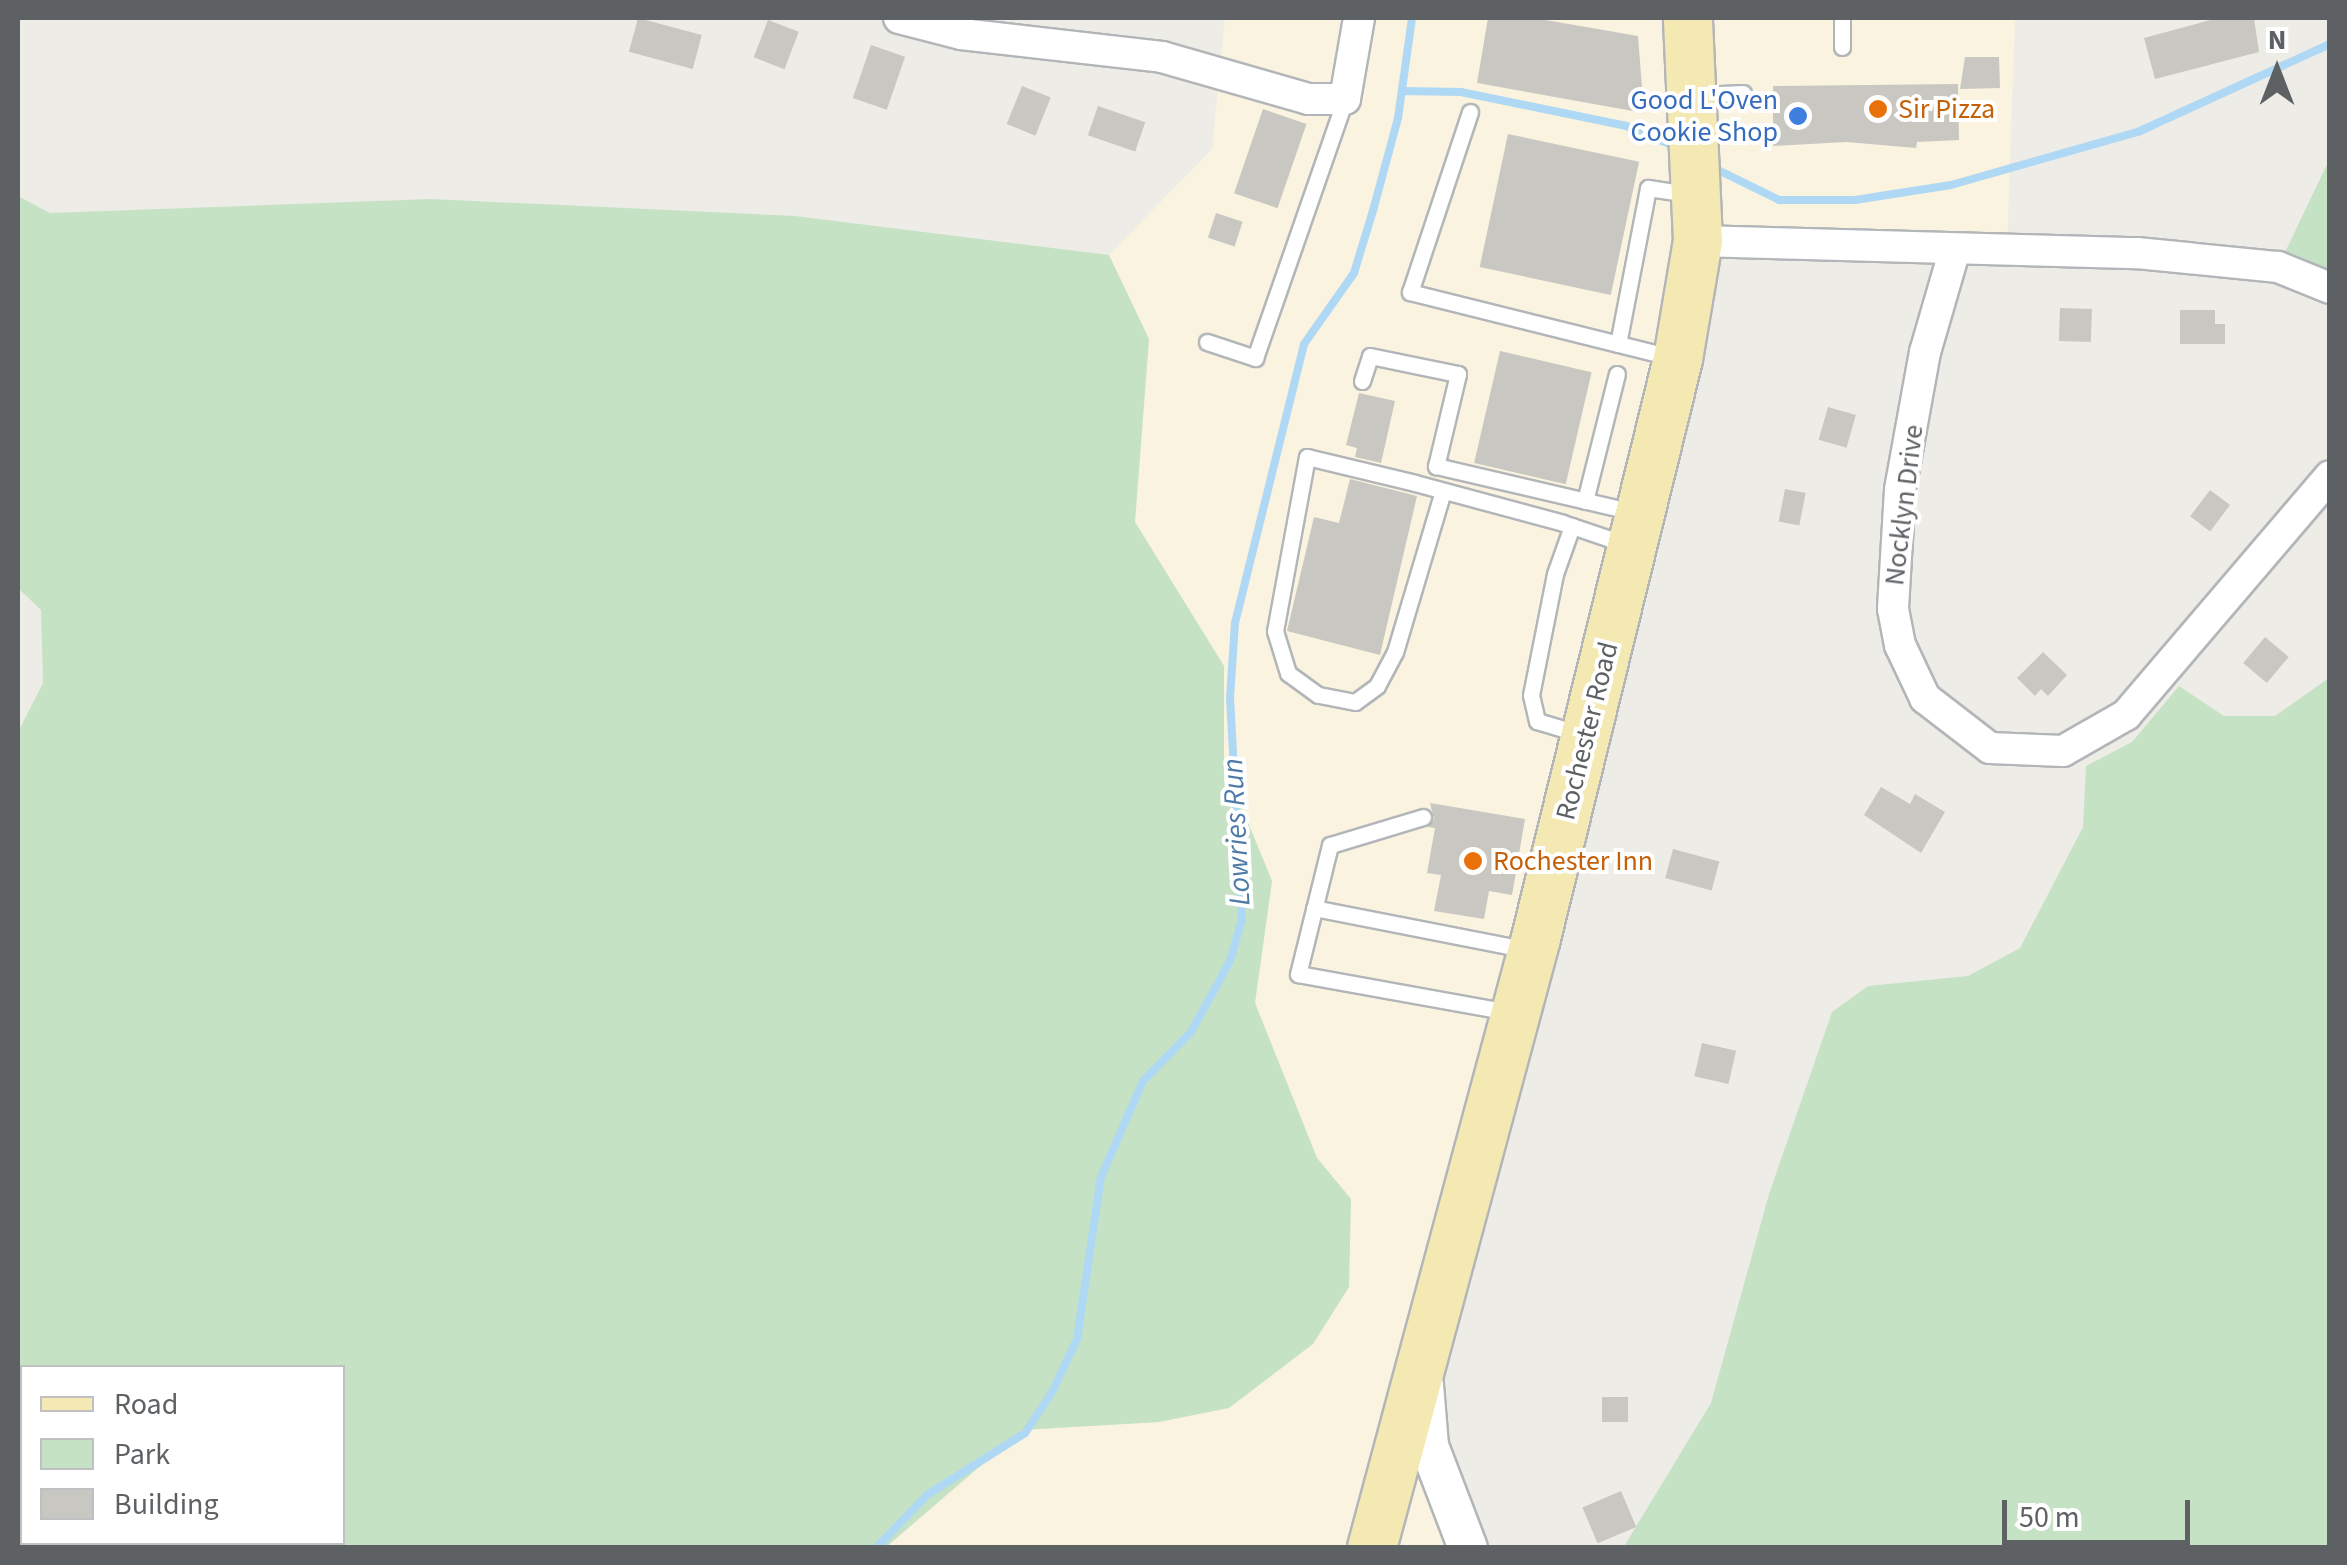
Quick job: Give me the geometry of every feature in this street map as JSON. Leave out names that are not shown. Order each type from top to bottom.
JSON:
[{"type":"main road","name":"Rochester Road","points":[[1425,1338],[1532,950],[1678,359],[1697,187],[1688,18]]},
{"type":"main road","points":[[1372,1548],[1425,1338]]},
{"type":"street","points":[[899,18],[961,34],[1162,57],[1308,99],[1345,98],[1359,18]]},
{"type":"street","points":[[1697,187],[1956,249],[2245,262],[2312,277],[2330,288]]},
{"type":"street","name":"Nocklyn Drive","points":[[1956,249],[1925,352],[1900,490],[1893,609],[1900,645],[1925,698],[1990,748],[2063,751],[2126,716],[2330,476]]},
{"type":"street","name":"Rochester Road","points":[[1425,1338],[1428,1446],[1468,1548]]},
{"type":"lane","points":[[1842,18],[1842,47]]},
{"type":"lane","points":[[1695,95],[1743,93]]},
{"type":"lane","points":[[1207,342],[1255,358],[1345,98]]},
{"type":"lane","points":[[1470,112],[1410,292],[1678,359]]},
{"type":"lane","points":[[1618,344],[1648,188],[1697,187]]},
{"type":"lane","points":[[1362,382],[1370,356],[1458,374],[1436,466],[1585,501],[1638,530]]},
{"type":"lane","points":[[1585,501],[1617,374]]},
{"type":"lane","points":[[1444,491],[1394,652],[1377,686],[1355,702],[1318,695],[1288,673],[1274,632],[1307,457],[1444,491],[1572,526],[1638,530]]},
{"type":"lane","points":[[1572,526],[1554,574],[1532,695],[1537,721],[1586,736]]},
{"type":"lane","points":[[1424,817],[1330,845],[1298,974],[1515,1012]]},
{"type":"lane","points":[[1314,908],[1532,950]]},
{"type":"shaded area","points":[[1225,18],[2015,18],[2007,249],[1698,241],[1425,1338],[1468,1547],[886,1548],[1022,1430],[1159,1422],[1351,1199],[1317,1158],[1255,1003],[1272,881],[1224,764],[1224,666],[1135,522],[1149,339],[1109,255],[1212,149]]},
{"type":"green space","points":[[2329,160],[2329,288],[2278,267]]},
{"type":"green space","points":[[18,196],[50,213],[431,199],[795,216],[1109,255],[1149,339],[1135,522],[1224,666],[1224,764],[1272,881],[1255,1003],[1317,1158],[1351,1199],[1349,1287],[1313,1344],[1229,1408],[1159,1422],[1022,1430],[886,1547],[18,1547],[18,732],[43,683],[41,610],[18,588]]},
{"type":"green space","points":[[2329,678],[2329,1547],[1623,1548],[1711,1403],[1769,1194],[1832,1012],[1868,986],[1968,976],[2020,948],[2083,827],[2086,766],[2132,742],[2179,686],[2224,716],[2275,716]]},
{"type":"building","points":[[638,18],[702,35],[693,69],[629,52]]},
{"type":"building","points":[[1488,18],[1534,18],[1638,36],[1644,113],[1477,83]]},
{"type":"building","points":[[2218,18],[2254,18],[2259,52],[2155,79],[2144,38]]},
{"type":"building","points":[[768,20],[799,32],[784,69],[754,57]]},
{"type":"building","points":[[871,45],[905,57],[887,110],[853,98]]},
{"type":"building","points":[[1965,57],[1999,57],[2000,88],[1960,89]]},
{"type":"building","points":[[1958,84],[1959,140],[1917,142],[1916,148],[1846,142],[1773,146],[1773,86]]},
{"type":"building","points":[[1022,86],[1051,98],[1035,136],[1007,124]]},
{"type":"building","points":[[1098,106],[1145,122],[1135,152],[1088,135]]},
{"type":"building","points":[[1263,109],[1306,124],[1278,208],[1234,193]]},
{"type":"building","points":[[1508,134],[1639,162],[1611,295],[1480,267]]},
{"type":"building","points":[[1216,213],[1243,222],[1235,246],[1208,238]]},
{"type":"building","points":[[2060,308],[2092,309],[2091,342],[2059,341]]},
{"type":"building","points":[[2180,310],[2215,310],[2215,324],[2225,324],[2225,344],[2180,344]]},
{"type":"building","points":[[1500,351],[1592,372],[1566,484],[1474,463]]},
{"type":"building","points":[[1359,393],[1395,401],[1381,463],[1355,457],[1357,448],[1346,445]]},
{"type":"building","points":[[1828,407],[1856,415],[1847,448],[1819,440]]},
{"type":"building","points":[[1350,479],[1417,496],[1380,655],[1287,631],[1314,517],[1339,523]]},
{"type":"building","points":[[1785,489],[1806,493],[1799,525],[1779,521]]},
{"type":"building","points":[[2210,490],[2230,505],[2210,531],[2190,516]]},
{"type":"building","points":[[2265,637],[2289,657],[2267,683],[2243,663]]},
{"type":"building","points":[[2043,652],[2067,675],[2048,696],[2041,689],[2035,696],[2017,678]]},
{"type":"building","points":[[1881,787],[1910,804],[1915,794],[1945,812],[1921,853],[1864,815]]},
{"type":"building","name":"Rochester Inn","points":[[1430,803],[1525,819],[1512,895],[1489,891],[1484,919],[1434,911],[1441,875],[1427,873],[1435,828],[1428,827],[1434,819]]},
{"type":"building","points":[[1673,849],[1719,861],[1712,890],[1665,878]]},
{"type":"building","points":[[1702,1043],[1736,1051],[1728,1084],[1694,1076]]},
{"type":"building","points":[[1602,1397],[1628,1397],[1628,1422],[1602,1422]]},
{"type":"building","points":[[1621,1491],[1636,1527],[1598,1543],[1582,1507]]},
{"type":"waterway","name":"Lowries Run","points":[[876,1548],[927,1495],[1025,1433],[1052,1392],[1077,1339],[1101,1177],[1143,1081],[1191,1032],[1230,961],[1242,919],[1230,698],[1235,623],[1304,344],[1354,273],[1374,207],[1398,118],[1412,18]]},
{"type":"waterway","points":[[1710,166],[1779,200],[1855,200],[1951,185],[2140,131],[2330,44]]},
{"type":"waterway","points":[[1402,91],[1461,92],[1626,126],[1676,147]]},
{"type":"place","name":"Sir Pizza","points":[[1878,109]]},
{"type":"place","name":"Good L'Oven Cookie Shop","points":[[1798,116]]},
{"type":"place","name":"Rochester Inn","points":[[1473,861]]}]
